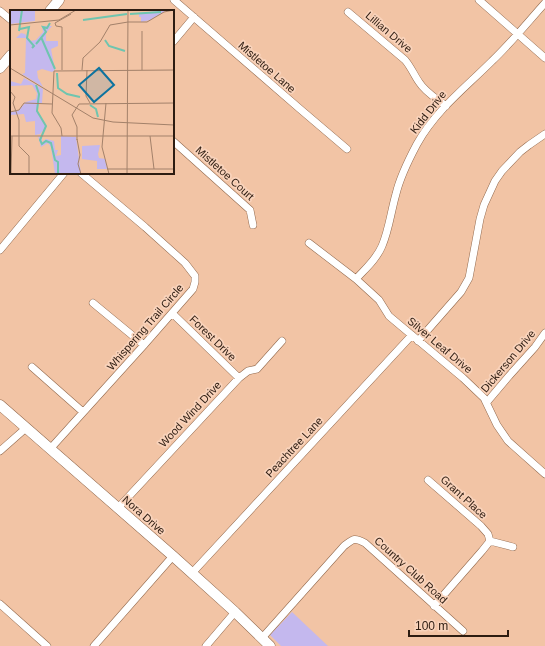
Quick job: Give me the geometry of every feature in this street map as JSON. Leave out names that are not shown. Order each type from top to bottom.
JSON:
[{"type":"street","points":[[51,10],[59,0]]},
{"type":"street","name":"Mistletoe Lane","points":[[174,0],[347,149]]},
{"type":"street","points":[[480,0],[545,58]]},
{"type":"street","name":"Kidd Drive","points":[[356,280],[372,263],[382,246],[389,226],[396,193],[403,172],[434,119],[455,95],[493,60],[545,3]]},
{"type":"street","points":[[0,11],[10,19]]},
{"type":"street","name":"Lillian Drive","points":[[348,12],[405,60],[423,88],[446,106]]},
{"type":"street","points":[[174,41],[194,17]]},
{"type":"street","points":[[0,68],[10,56]]},
{"type":"street","points":[[418,341],[461,292],[469,278],[480,219],[484,205],[495,181],[502,171],[520,152],[529,144],[545,134]]},
{"type":"street","name":"Mistletoe Court","points":[[174,142],[250,210],[253,225]]},
{"type":"street","points":[[0,250],[63,174]]},
{"type":"street","name":"Whispering Trail Circle","points":[[50,449],[172,313],[192,289],[195,282],[195,276],[184,263],[145,227],[82,174]]},
{"type":"street","name":"Silver Leaf Drive","points":[[309,243],[379,300],[389,316],[463,378],[484,398],[497,425],[508,442],[545,474]]},
{"type":"street","points":[[93,303],[144,345]]},
{"type":"street","name":"Forest Drive","points":[[172,313],[240,378]]},
{"type":"street","name":"Dickerson Drive","points":[[487,402],[535,347],[545,333]]},
{"type":"street","name":"Peachtree Lane","points":[[192,573],[412,335]]},
{"type":"street","name":"Wood Wind Drive","points":[[118,508],[240,378],[257,368],[282,341]]},
{"type":"street","points":[[32,367],[83,412]]},
{"type":"street","name":"Nora Drive","points":[[0,405],[236,612],[270,646]]},
{"type":"street","points":[[0,451],[26,428]]},
{"type":"street","name":"Grant Place","points":[[428,480],[481,526],[488,534],[490,541]]},
{"type":"street","name":"Country Club Road","points":[[262,638],[344,546],[352,540],[357,539],[365,543],[463,631]]},
{"type":"street","points":[[434,606],[490,541],[513,546]]},
{"type":"street","points":[[94,646],[173,556]]},
{"type":"street","points":[[0,604],[48,646]]},
{"type":"street","points":[[206,646],[236,612]]},
{"type":"shaded area","points":[[292,612],[328,646],[281,646],[270,635]]}]
